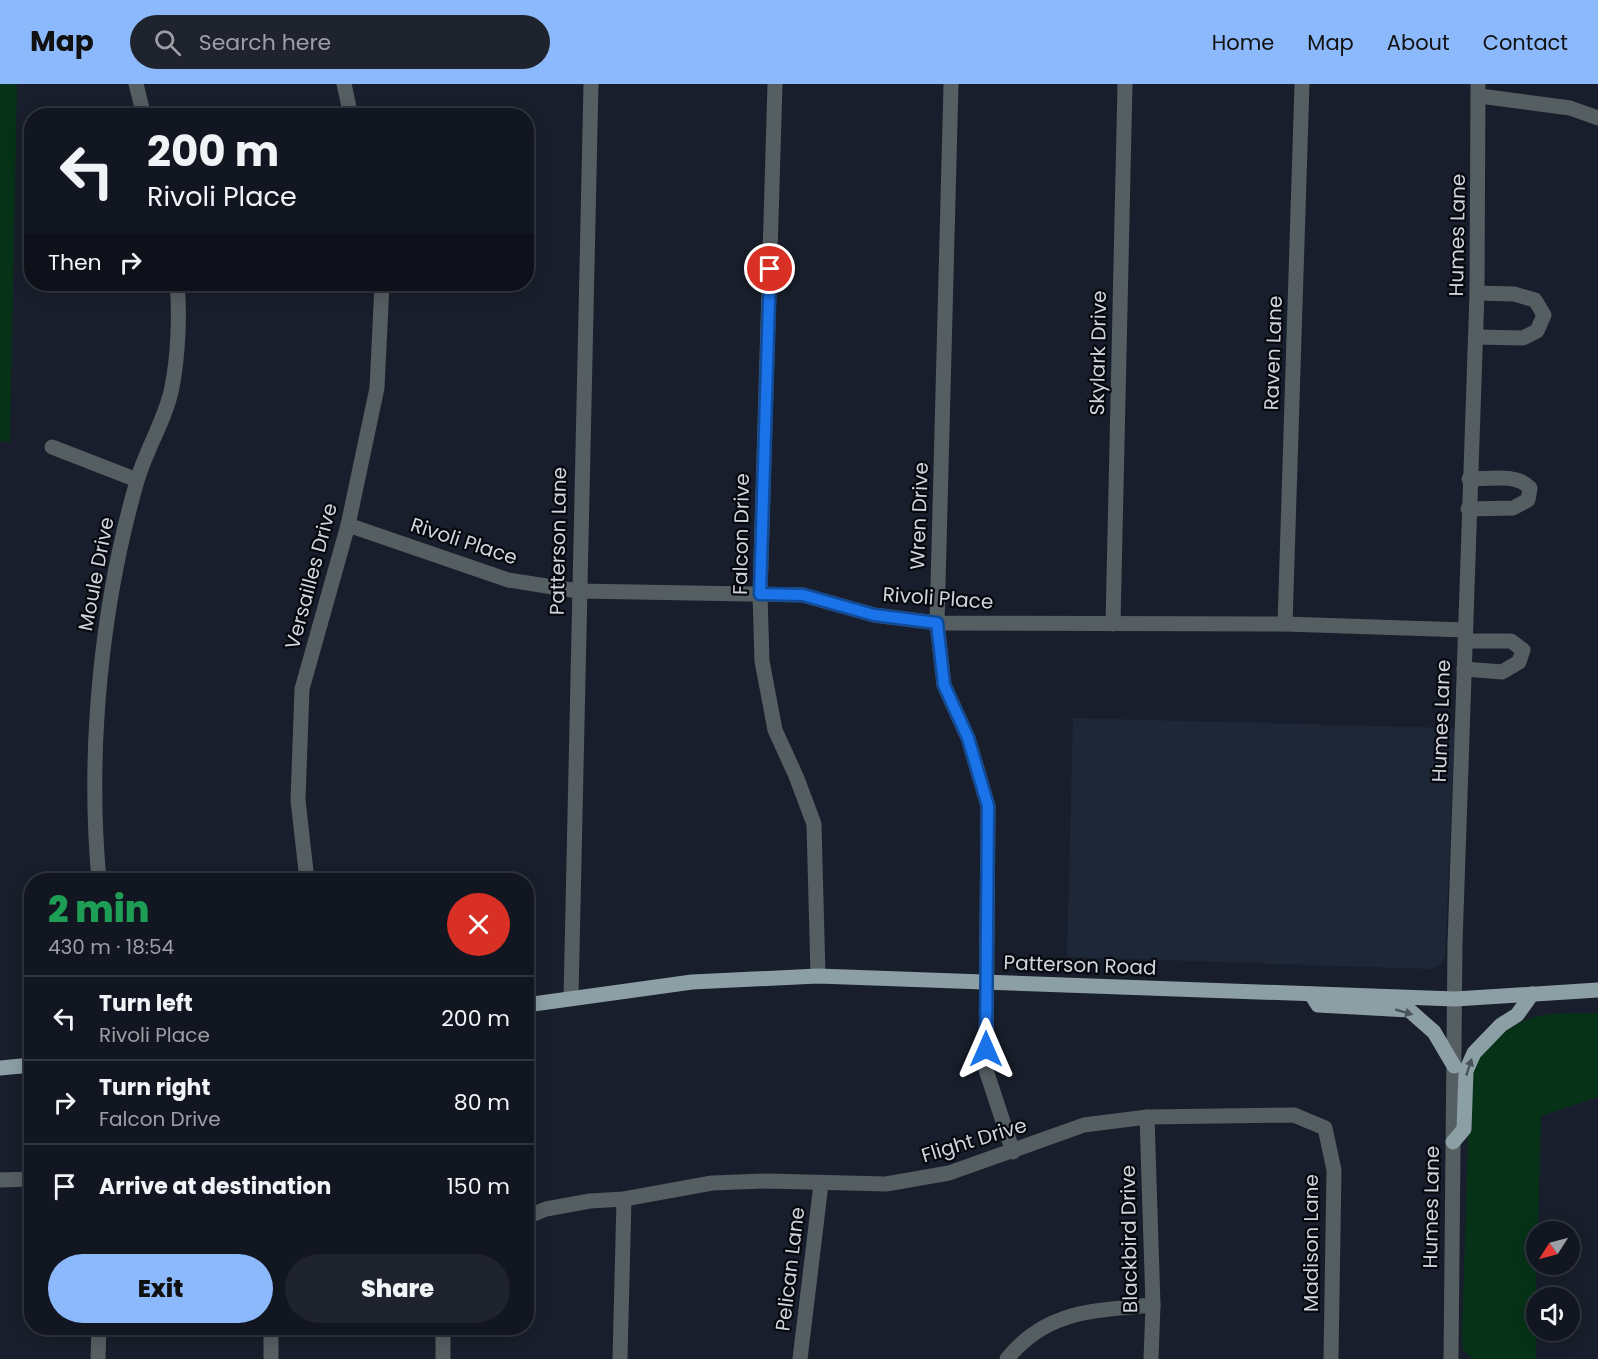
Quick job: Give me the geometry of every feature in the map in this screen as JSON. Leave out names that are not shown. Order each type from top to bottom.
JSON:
[{"type":"main road","name":"Patterson Road","points":[[534,1004],[692,982],[818,975],[1455,999],[1598,990]]},
{"type":"main road","points":[[1311,994],[1318,1005],[1409,1010],[1434,1032],[1454,1066]]},
{"type":"main road","points":[[1453,1142],[1464,1129],[1466,1071],[1474,1053],[1501,1024],[1517,1015],[1532,994]]},
{"type":"main road","points":[[0,1068],[24,1066]]},
{"type":"street","points":[[136,84],[142,108]]},
{"type":"street","points":[[344,84],[349,108]]},
{"type":"street","name":"Patterson Lane","points":[[571,999],[578,591],[591,84]]},
{"type":"street","name":"Falcon Drive","points":[[775,84],[760,594],[762,661],[775,730],[814,824],[818,975]]},
{"type":"street","name":"Wren Drive","points":[[951,84],[937,623],[944,685],[968,738],[988,806],[986,1070],[1013,1152]]},
{"type":"street","name":"Skylark Drive","points":[[1113,624],[1125,84]]},
{"type":"street","name":"Raven Lane","points":[[1285,624],[1302,84]]},
{"type":"street","points":[[1479,90],[1570,108],[1598,118]]},
{"type":"street","name":"Humes Lane","points":[[1450,1359],[1455,999],[1468,509],[1476,337],[1479,90]]},
{"type":"street","name":"Moule Drive","points":[[99,873],[95,747],[105,626],[137,480],[172,388],[179,304],[178,291]]},
{"type":"street","name":"Versailles Drive","points":[[306,873],[298,800],[302,690],[348,525],[377,388],[382,291]]},
{"type":"street","points":[[1476,337],[1523,338],[1538,331],[1544,315],[1535,300],[1514,294],[1477,293]]},
{"type":"street","points":[[52,447],[137,480]]},
{"type":"street","points":[[1468,509],[1513,508],[1528,500],[1530,488],[1525,482],[1516,479],[1469,479]]},
{"type":"street","name":"Rivoli Place","points":[[348,525],[508,580],[578,591],[803,595],[874,615],[937,623],[1285,624],[1465,635],[1511,641],[1523,650],[1520,662],[1502,672],[1464,669]]},
{"type":"street","name":"Flight Drive","points":[[534,1214],[546,1209],[590,1201],[624,1199],[740,1181],[886,1184],[939,1175],[1013,1152],[1084,1125],[1147,1117],[1293,1115],[1325,1128]]},
{"type":"street","name":"Blackbird Drive","points":[[1147,1117],[1153,1305],[1151,1359]]},
{"type":"street","name":"Madison Lane","points":[[1325,1128],[1334,1170],[1331,1359]]},
{"type":"street","points":[[0,1180],[24,1179]]},
{"type":"street","name":"Pelican Lane","points":[[800,1359],[821,1184]]},
{"type":"street","points":[[620,1359],[624,1199]]},
{"type":"street","points":[[1007,1359],[1030,1334],[1070,1315],[1079,1312],[1153,1305]]},
{"type":"street","points":[[98,1359],[99,1335]]},
{"type":"street","points":[[270,1359],[271,1335]]},
{"type":"street","points":[[443,1335],[443,1359]]},
{"type":"shaded area","points":[[1073,718],[1455,728],[1445,956],[1441,965],[1430,969],[1067,957]]},
{"type":"green space","points":[[0,84],[17,84],[10,442],[0,441]]},
{"type":"green space","points":[[1598,1013],[1598,1097],[1541,1116],[1538,1221],[1526,1221],[1526,1275],[1536,1275],[1536,1287],[1526,1287],[1526,1341],[1536,1341],[1536,1359],[1472,1359],[1463,1349],[1462,1336],[1470,1078],[1479,1057],[1485,1050],[1519,1023],[1543,1015]]},
{"type":"route","points":[[770,269],[760,594],[803,595],[874,615],[937,623],[944,685],[968,738],[988,806],[986,1049]]}]
